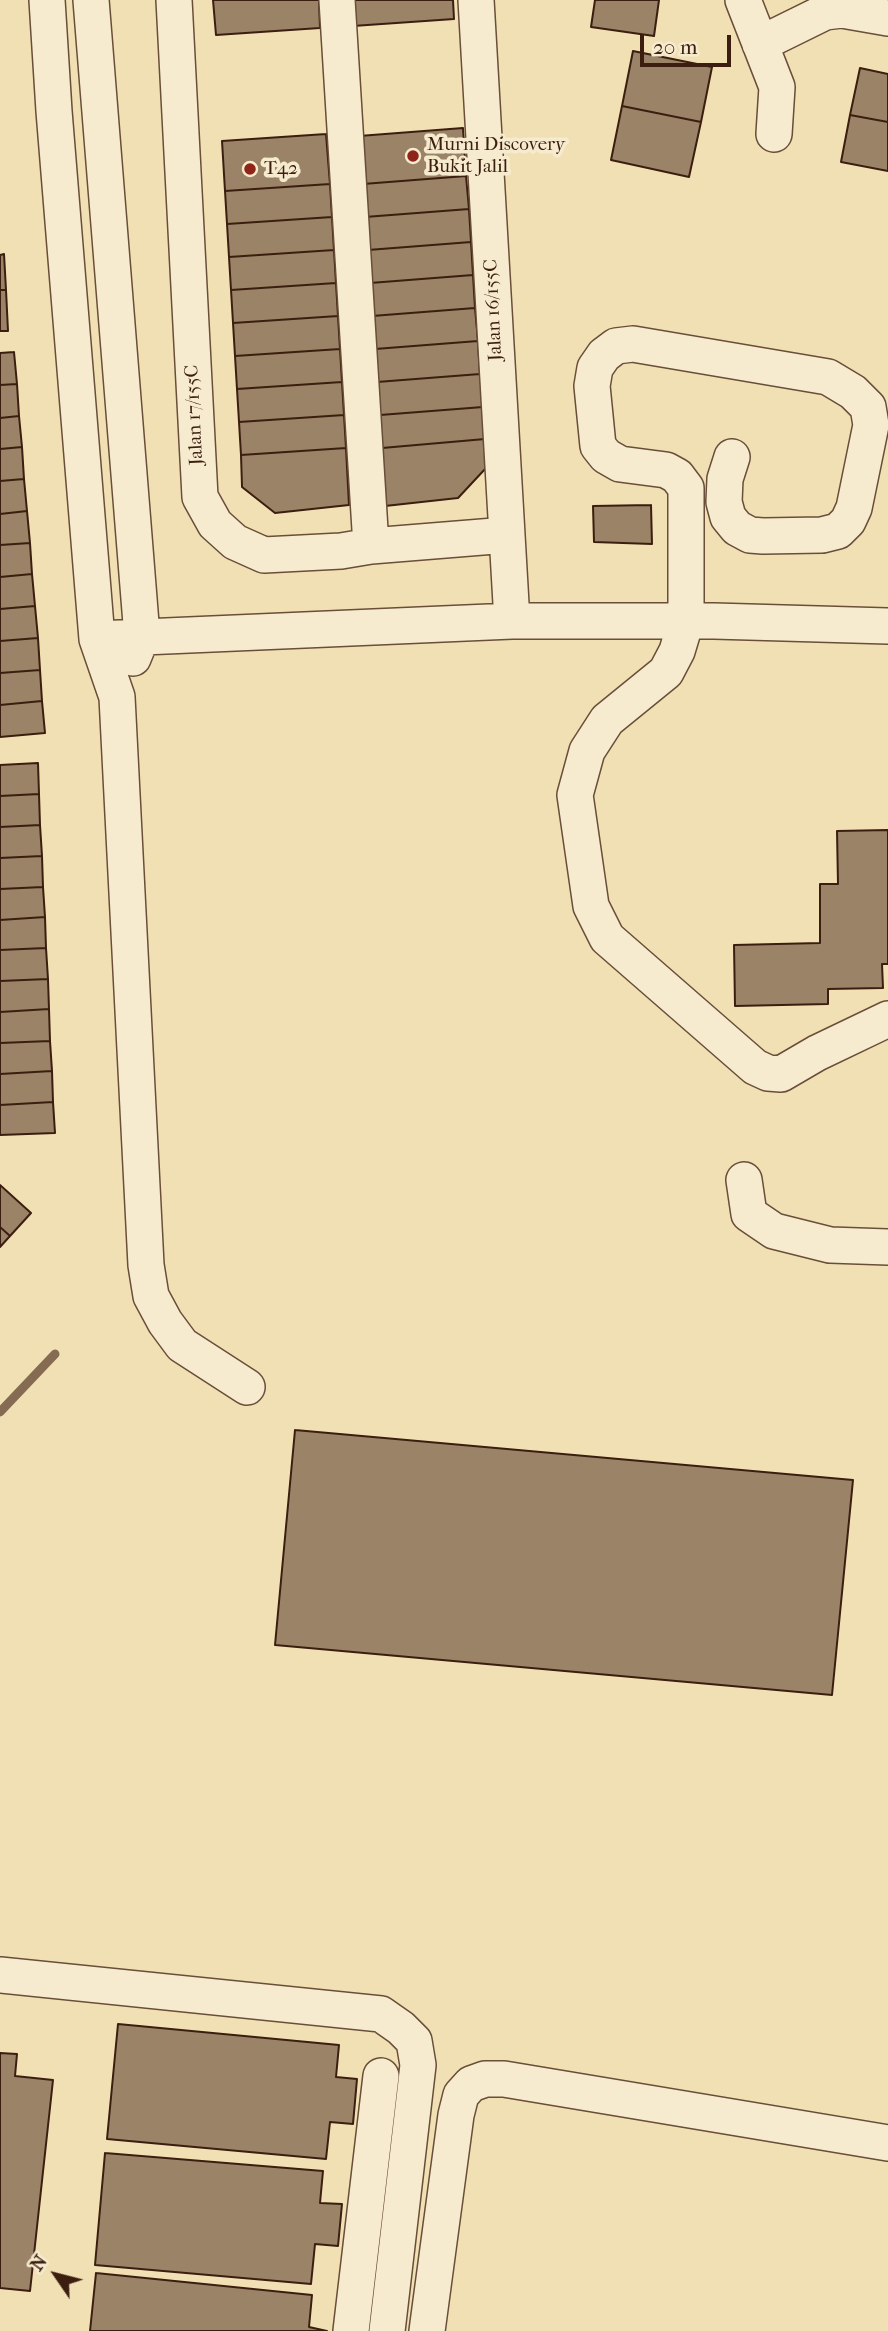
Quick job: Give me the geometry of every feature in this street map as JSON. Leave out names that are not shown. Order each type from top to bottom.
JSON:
[{"type":"street","points":[[47,0],[97,639],[117,697],[148,1276],[151,1296],[182,1345],[247,1387]]},
{"type":"street","points":[[91,0],[142,636],[117,697]]},
{"type":"street","name":"Jalan 17/155C","points":[[174,0],[200,497],[215,524],[235,542],[264,555],[341,551],[507,535]]},
{"type":"street","points":[[337,0],[371,547]]},
{"type":"street","name":"Jalan 16/155C","points":[[476,0],[512,621]]},
{"type":"street","points":[[743,0],[777,87],[774,134]]},
{"type":"street","points":[[760,44],[825,12],[842,10],[888,18]]},
{"type":"street","points":[[732,457],[725,479],[724,502],[728,517],[737,528],[750,535],[763,536],[822,535],[838,531],[848,521],[854,508],[871,425],[867,407],[853,392],[828,377],[633,344],[617,346],[604,355],[595,368],[592,386],[598,446],[606,456],[620,464],[666,470],[677,476],[685,488],[685,621],[677,651],[666,672],[646,691],[607,720],[587,751],[575,795],[592,906],[607,938],[755,1067],[768,1073],[781,1074],[817,1053],[888,1019]]},
{"type":"street","points":[[97,639],[512,621],[685,621],[888,626]]},
{"type":"street","points":[[744,1180],[750,1214],[774,1231],[830,1245],[888,1248]]},
{"type":"street","points":[[0,1975],[381,2014],[401,2028],[414,2042],[418,2065],[387,2331]]},
{"type":"street","points":[[351,2331],[380,2076]]},
{"type":"street","points":[[427,2331],[456,2115],[461,2095],[471,2084],[485,2078],[888,2143]]},
{"type":"building","points":[[213,0],[319,0],[320,28],[216,35]]},
{"type":"building","points":[[352,0],[453,0],[454,19],[353,26]]},
{"type":"building","points":[[595,0],[659,0],[654,36],[591,27]]},
{"type":"building","points":[[633,51],[712,67],[701,122],[622,106]]},
{"type":"building","points":[[860,68],[888,74],[888,122],[850,115]]},
{"type":"building","points":[[622,106],[701,122],[689,177],[611,160]]},
{"type":"building","points":[[850,115],[888,122],[888,171],[841,162]]},
{"type":"building","name":"Murni Discovery Bukit Jalil","points":[[463,128],[466,176],[363,184],[359,136]]},
{"type":"building","points":[[326,134],[330,184],[225,191],[222,141]]},
{"type":"building","points":[[466,176],[469,209],[365,217],[363,184]]},
{"type":"building","points":[[330,184],[332,217],[227,224],[225,191]]},
{"type":"building","points":[[469,209],[471,242],[368,250],[365,217]]},
{"type":"building","points":[[332,217],[334,250],[229,257],[227,224]]},
{"type":"building","points":[[471,242],[473,275],[370,283],[368,250]]},
{"type":"building","points":[[334,250],[336,283],[231,290],[229,257]]},
{"type":"building","points":[[4,254],[6,290],[0,290],[0,255]]},
{"type":"building","points":[[473,275],[475,308],[372,316],[370,283]]},
{"type":"building","points":[[336,283],[338,316],[233,323],[231,290]]},
{"type":"building","points":[[0,290],[6,290],[8,331],[0,331]]},
{"type":"building","points":[[475,308],[478,341],[375,349],[372,316]]},
{"type":"building","points":[[338,316],[340,349],[235,356],[233,323]]},
{"type":"building","points":[[478,341],[480,374],[377,382],[375,349]]},
{"type":"building","points":[[340,349],[342,382],[237,389],[235,356]]},
{"type":"building","points":[[14,352],[17,384],[0,385],[0,353]]},
{"type":"building","points":[[480,374],[483,407],[380,415],[377,382]]},
{"type":"building","points":[[342,382],[344,415],[239,422],[237,389]]},
{"type":"building","points":[[17,384],[19,416],[0,418],[0,385]]},
{"type":"building","points":[[483,407],[485,439],[382,448],[380,415]]},
{"type":"building","points":[[344,415],[346,448],[241,455],[239,422]]},
{"type":"building","points":[[19,416],[22,447],[0,449],[0,418]]},
{"type":"building","points":[[485,439],[486,468],[458,498],[385,506],[382,448]]},
{"type":"building","points":[[22,447],[24,479],[0,481],[0,449]]},
{"type":"building","points":[[346,448],[349,505],[275,513],[242,487],[241,455]]},
{"type":"building","points":[[24,479],[27,511],[0,514],[0,481]]},
{"type":"building","points":[[651,505],[652,544],[594,542],[593,506]]},
{"type":"building","points":[[27,511],[30,543],[0,545],[0,514]]},
{"type":"building","points":[[30,543],[32,574],[0,577],[0,545]]},
{"type":"building","points":[[32,574],[35,606],[0,609],[0,577]]},
{"type":"building","points":[[35,606],[38,638],[0,641],[0,609]]},
{"type":"building","points":[[38,638],[40,670],[0,673],[0,641]]},
{"type":"building","points":[[40,670],[42,701],[0,705],[0,673]]},
{"type":"building","points":[[42,701],[45,733],[0,737],[0,705]]},
{"type":"building","points":[[38,763],[39,794],[0,796],[0,765]]},
{"type":"building","points":[[39,794],[40,825],[0,827],[0,796]]},
{"type":"building","points":[[40,825],[42,856],[0,858],[0,827]]},
{"type":"building","points":[[888,830],[888,964],[882,964],[883,988],[828,989],[828,1004],[735,1006],[734,945],[820,943],[820,884],[838,884],[837,831]]},
{"type":"building","points":[[42,856],[43,887],[0,889],[0,858]]},
{"type":"building","points":[[43,887],[45,917],[0,920],[0,889]]},
{"type":"building","points":[[45,917],[46,948],[0,950],[0,920]]},
{"type":"building","points":[[46,948],[48,979],[0,981],[0,950]]},
{"type":"building","points":[[48,979],[49,1009],[0,1012],[0,981]]},
{"type":"building","points":[[49,1009],[50,1041],[0,1043],[0,1012]]},
{"type":"building","points":[[50,1041],[52,1071],[0,1074],[0,1043]]},
{"type":"building","points":[[52,1071],[53,1102],[0,1105],[0,1074]]},
{"type":"building","points":[[53,1102],[55,1133],[0,1135],[0,1105]]},
{"type":"building","points":[[0,1185],[31,1213],[10,1236],[0,1227]]},
{"type":"building","points":[[0,1227],[10,1236],[0,1247]]},
{"type":"building","points":[[295,1430],[853,1480],[832,1695],[275,1645]]},
{"type":"building","points":[[118,2024],[339,2045],[336,2077],[357,2079],[353,2124],[330,2122],[326,2159],[107,2139]]},
{"type":"building","points":[[0,2053],[17,2054],[15,2076],[53,2080],[30,2291],[0,2288]]},
{"type":"building","points":[[105,2153],[323,2171],[320,2203],[342,2204],[338,2246],[315,2244],[311,2284],[95,2265]]},
{"type":"building","points":[[96,2273],[312,2295],[309,2327],[327,2331],[90,2331]]},
{"type":"waterway","points":[[0,1412],[55,1354]]},
{"type":"place","name":"Murni Discovery Bukit Jalil","points":[[413,156]]},
{"type":"place","name":"T42","points":[[250,169]]}]
